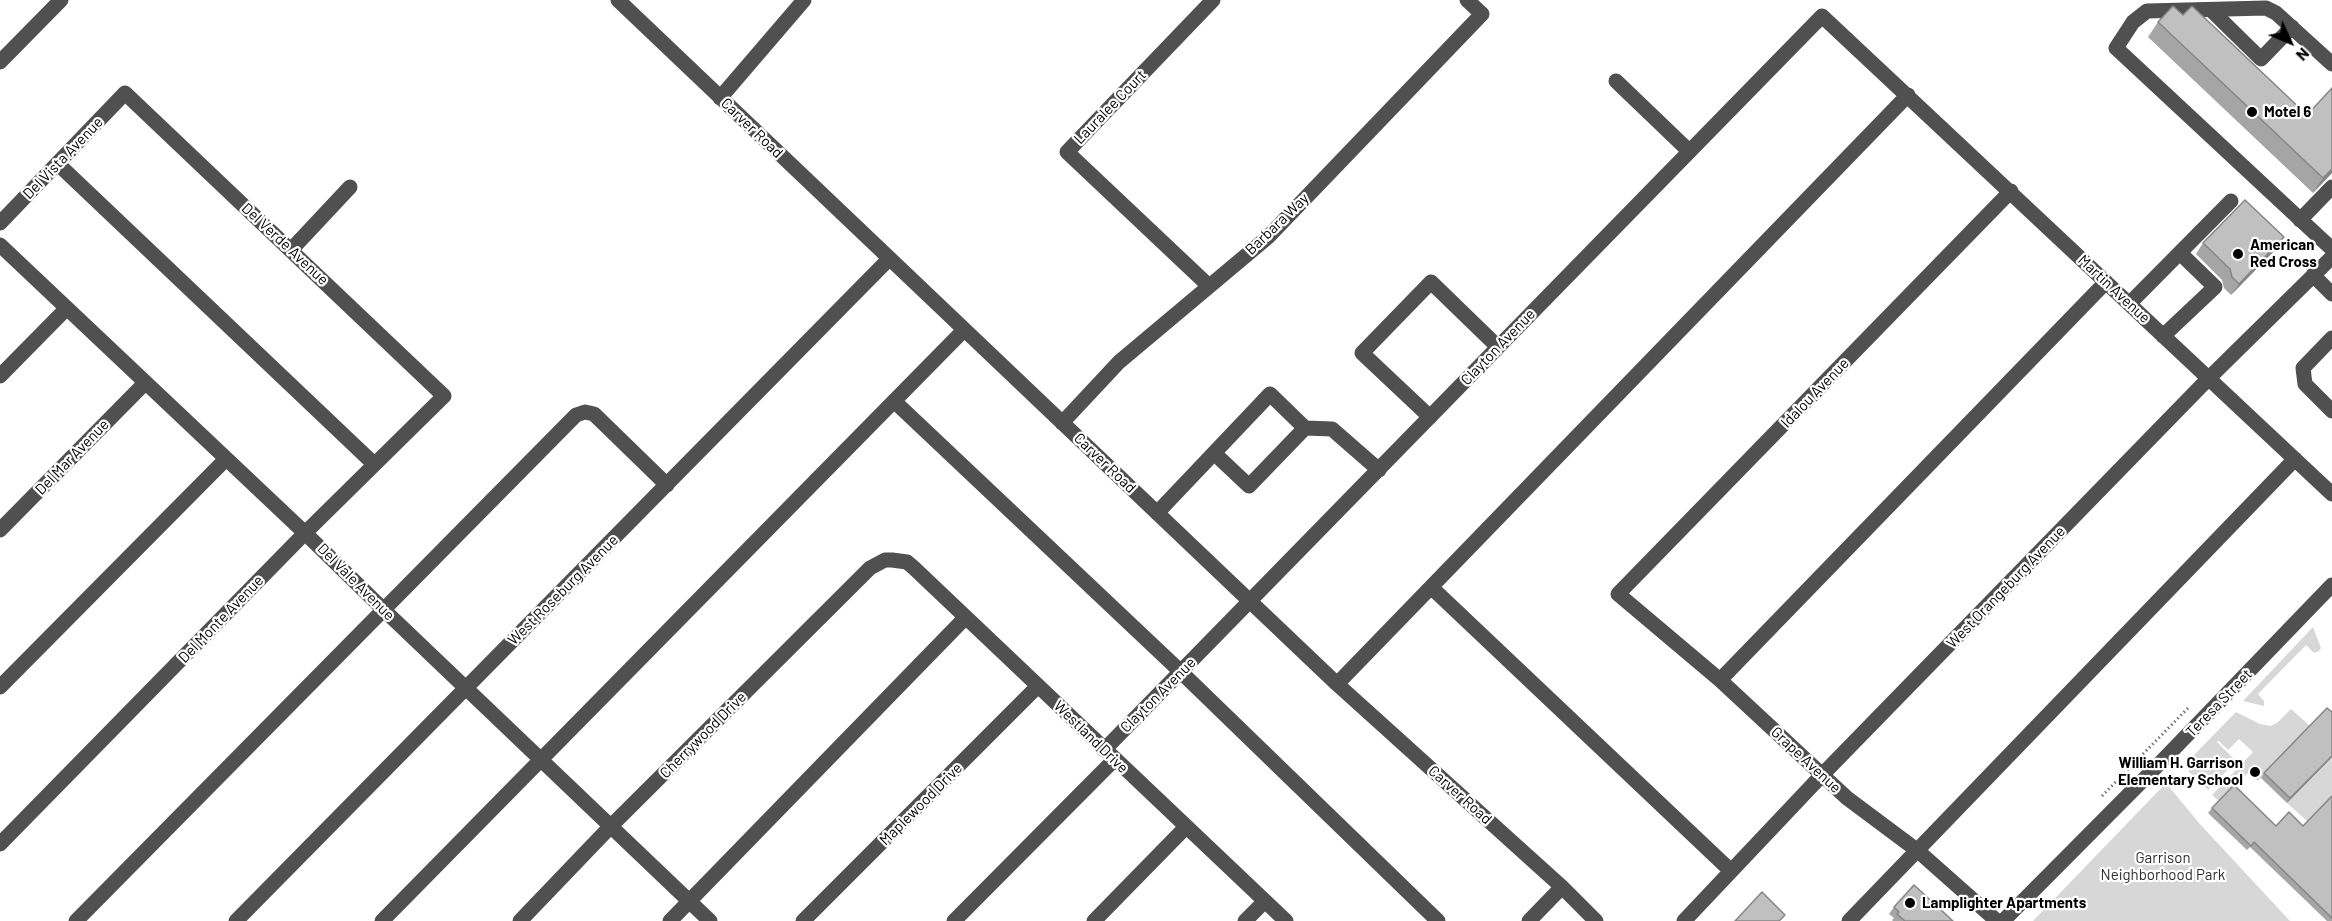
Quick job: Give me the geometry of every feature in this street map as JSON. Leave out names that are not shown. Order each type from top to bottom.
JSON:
[{"type":"street","points":[[0,62],[61,0]]},
{"type":"street","name":"Carver Road","points":[[618,0],[1337,684],[1562,887],[1596,921]]},
{"type":"street","points":[[720,98],[804,0]]},
{"type":"street","name":"Lauralee Court","points":[[1209,286],[1067,152],[1213,0]]},
{"type":"street","name":"Barbara Way","points":[[1062,423],[1119,362],[1268,237],[1482,14],[1467,0]]},
{"type":"street","points":[[2332,64],[2276,13],[2266,8],[2147,11],[2133,22],[2116,48],[2332,249]]},
{"type":"street","points":[[2211,10],[2261,59],[2292,27]]},
{"type":"street","name":"Clayton Avenue","points":[[954,921],[1109,755],[1181,672],[1822,16],[1896,83]]},
{"type":"street","points":[[1616,81],[1689,152]]},
{"type":"street","name":"Martin Avenue","points":[[1896,83],[2332,494]]},
{"type":"street","name":"Del Vista Avenue","points":[[0,223],[125,93]]},
{"type":"street","name":"Del Verde Avenue","points":[[125,93],[444,396]]},
{"type":"street","points":[[1337,684],[1908,95]]},
{"type":"street","points":[[58,164],[374,464]]},
{"type":"street","points":[[291,250],[350,187]]},
{"type":"street","points":[[2300,220],[2332,187]]},
{"type":"street","name":"Idalou Avenue","points":[[1618,594],[2011,191]]},
{"type":"street","points":[[2129,304],[2231,201]]},
{"type":"street","name":"Del Vale Avenue","points":[[0,245],[305,532],[710,921]]},
{"type":"street","points":[[2163,336],[2216,286],[2180,253]]},
{"type":"street","name":"West Orangeburg Avenue","points":[[1684,921],[2209,378],[2332,257]]},
{"type":"street","name":"West Roseburg Avenue","points":[[236,921],[889,258]]},
{"type":"street","points":[[2313,275],[2332,294]]},
{"type":"street","points":[[1430,417],[1362,353],[1431,282],[1498,347]]},
{"type":"street","points":[[1720,680],[2106,282]]},
{"type":"street","points":[[0,376],[67,308]]},
{"type":"street","points":[[382,921],[964,330]]},
{"type":"street","points":[[2332,338],[2303,368],[2305,384],[2332,411]]},
{"type":"street","name":"Del Mar Avenue","points":[[0,531],[145,383]]},
{"type":"street","points":[[1157,513],[1270,394],[1305,428],[1332,429],[1379,470]]},
{"type":"street","name":"Del Monte Avenue","points":[[0,844],[305,532],[444,396]]},
{"type":"street","points":[[894,401],[1181,672],[1438,921]]},
{"type":"street","points":[[76,921],[576,416],[585,412],[594,414],[667,485]]},
{"type":"street","points":[[1214,453],[1249,486],[1305,428]]},
{"type":"street","points":[[0,687],[226,459]]},
{"type":"street","points":[[1849,921],[2295,459]]},
{"type":"street","name":"Cherrywood Drive","points":[[520,921],[611,826],[870,568],[885,560],[892,560]]},
{"type":"street","name":"Westland Drive","points":[[892,560],[907,562],[914,568],[1286,921]]},
{"type":"street","name":"Teresa Street","points":[[2003,921],[2332,585]]},
{"type":"street","points":[[1431,587],[1731,871]]},
{"type":"street","name":"Grape Avenue","points":[[1618,594],[1720,680],[1850,801],[1918,850],[1997,921]]},
{"type":"street","points":[[670,921],[966,617]]},
{"type":"street","name":"Maplewood Drive","points":[[803,921],[1038,686]]},
{"type":"street","points":[[1094,921],[1186,827]]},
{"type":"street","points":[[1529,921],[1562,887]]},
{"type":"street","points":[[1245,921],[1265,901]]},
{"type":"path","points":[[2101,797],[2194,703]]},
{"type":"green space","points":[[2313,627],[2321,648],[2319,651],[2314,653],[2306,645],[2258,694],[2264,701],[2264,706],[2243,701]]},
{"type":"green space","points":[[2291,709],[2310,726],[2258,781],[2248,773],[2219,801],[2212,795],[2253,752],[2239,739],[2228,750],[2219,741],[2217,742],[2236,761],[2208,790],[2189,772],[2188,761],[2236,712],[2260,724],[2271,726]]},
{"type":"green space","points":[[2332,757],[2332,797],[2308,822],[2287,803]]},
{"type":"green space","name":"Garrison Neighborhood Park","points":[[2166,783],[2199,823],[2290,921],[2033,921]]},
{"type":"building","points":[[2173,6],[2183,15],[2192,6],[2307,115],[2332,88],[2332,169],[2323,178],[2158,22]]},
{"type":"building","points":[[2245,200],[2284,237],[2239,284],[2232,277],[2230,269],[2203,243]]},
{"type":"building","name":"William H. Garrison Elementary School","points":[[2327,708],[2332,712],[2332,756],[2290,798],[2264,773]]},
{"type":"building","points":[[2234,785],[2276,826],[2289,812],[2303,826],[2332,796],[2332,918],[2254,842],[2251,846],[2212,808]]},
{"type":"building","name":"Lamplighter Apartments","points":[[1914,885],[1953,921],[1905,921],[1897,914],[1899,912],[1894,907]]},
{"type":"building","points":[[1762,892],[1785,915],[1779,921],[1735,921]]},
{"type":"place","name":"Motel 6","points":[[2252,112]]},
{"type":"place","name":"American Red Cross","points":[[2238,254]]},
{"type":"place","name":"William H. Garrison Elementary School","points":[[2255,772]]},
{"type":"place","name":"Lamplighter Apartments","points":[[1910,903]]}]
